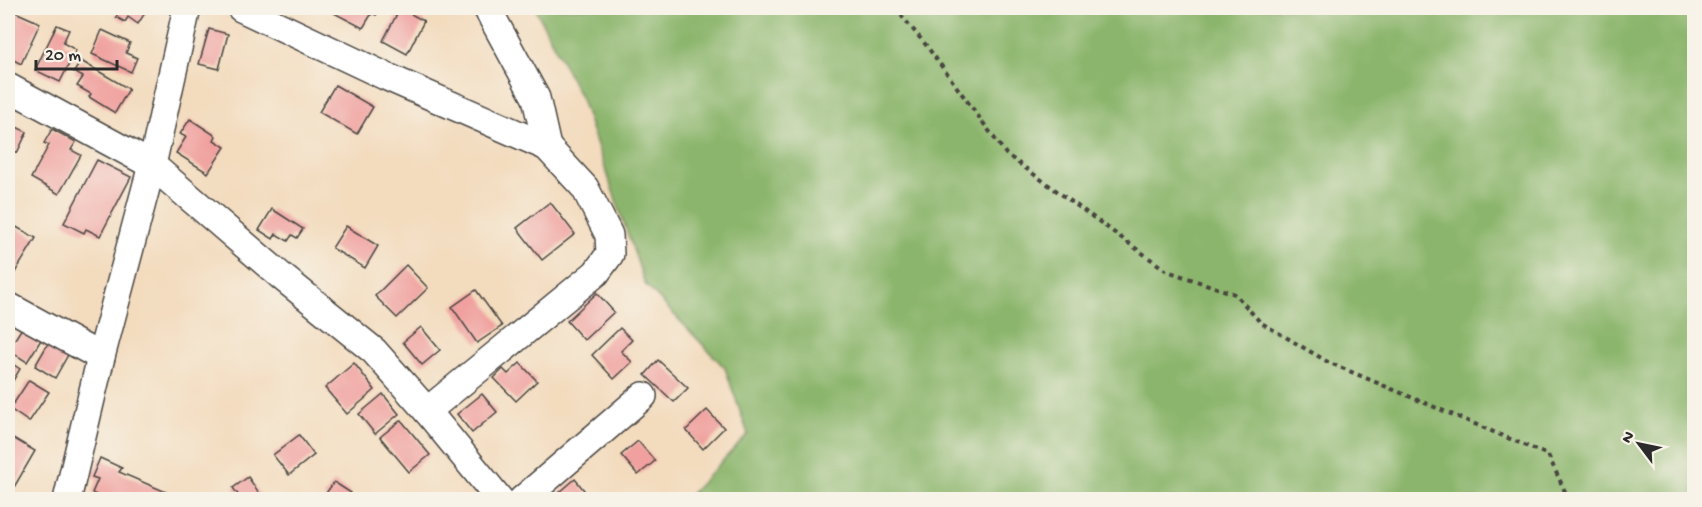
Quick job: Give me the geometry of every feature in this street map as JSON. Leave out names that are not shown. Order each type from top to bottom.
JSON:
[{"type":"street","points":[[67,500],[101,357],[152,165],[187,8]]},
{"type":"street","points":[[241,8],[385,76],[547,147],[585,188],[609,235],[610,254],[596,273],[427,411]]},
{"type":"street","points":[[487,8],[536,98],[547,147]]},
{"type":"street","points":[[8,87],[152,165],[281,276],[374,351],[500,500]]},
{"type":"street","points":[[8,306],[101,357]]},
{"type":"street","points":[[522,500],[643,396]]},
{"type":"path","points":[[894,8],[926,45],[1006,154],[1098,223],[1167,271],[1235,294],[1260,322],[1328,362],[1548,455],[1569,500]]},
{"type":"green space","points":[[535,8],[1694,8],[1694,499],[686,499],[748,434],[725,368],[645,284],[581,99]]},
{"type":"building","points":[[121,8],[148,8],[138,24],[128,17],[125,22],[116,17]]},
{"type":"building","points":[[337,8],[380,10],[376,15],[372,13],[363,28],[334,13]]},
{"type":"building","points":[[400,8],[424,21],[407,54],[383,41]]},
{"type":"building","points":[[13,11],[40,23],[21,64],[8,57],[8,24]]},
{"type":"building","points":[[57,25],[69,30],[63,43],[76,50],[60,82],[35,70]]},
{"type":"building","points":[[209,29],[228,34],[219,69],[199,64]]},
{"type":"building","points":[[102,30],[130,43],[126,53],[137,58],[131,72],[92,54]]},
{"type":"building","points":[[81,61],[129,89],[115,113],[89,97],[91,94],[77,86],[83,77],[74,72]]},
{"type":"building","points":[[335,85],[373,107],[357,134],[319,112]]},
{"type":"building","points":[[190,119],[216,136],[214,140],[225,147],[208,173],[176,153],[186,137],[180,134]]},
{"type":"building","points":[[8,123],[27,132],[17,153],[8,148]]},
{"type":"building","points":[[52,129],[76,142],[71,150],[81,155],[59,194],[31,178],[49,145],[44,143]]},
{"type":"building","points":[[97,160],[131,177],[100,236],[86,229],[84,233],[64,223]]},
{"type":"building","points":[[550,202],[575,234],[542,260],[517,228]]},
{"type":"building","points":[[272,209],[303,229],[297,238],[292,235],[288,241],[276,234],[273,239],[259,230]]},
{"type":"building","points":[[11,224],[36,238],[11,279],[8,277],[8,226]]},
{"type":"building","points":[[346,226],[378,246],[365,268],[332,248]]},
{"type":"building","points":[[406,265],[428,288],[397,318],[375,296]]},
{"type":"building","points":[[476,290],[502,326],[477,343],[452,307]]},
{"type":"building","points":[[597,293],[614,312],[584,340],[567,321]]},
{"type":"building","points":[[421,327],[440,350],[422,365],[403,342]]},
{"type":"building","points":[[22,328],[41,340],[27,362],[8,350]]},
{"type":"building","points":[[620,328],[632,340],[621,351],[632,362],[614,379],[592,355]]},
{"type":"building","points":[[49,342],[69,353],[55,378],[35,366]]},
{"type":"building","points":[[658,360],[688,388],[674,402],[645,375]]},
{"type":"building","points":[[8,361],[20,369],[8,389]]},
{"type":"building","points":[[354,363],[375,390],[347,414],[325,388]]},
{"type":"building","points":[[520,363],[537,381],[516,401],[494,378],[503,369],[508,374]]},
{"type":"building","points":[[29,380],[49,392],[29,422],[10,409]]},
{"type":"building","points":[[383,394],[399,414],[375,434],[359,414]]},
{"type":"building","points":[[482,394],[497,412],[472,433],[457,414]]},
{"type":"building","points":[[707,410],[724,428],[703,449],[686,430]]},
{"type":"building","points":[[401,420],[430,455],[409,472],[380,437]]},
{"type":"building","points":[[8,435],[35,451],[13,489],[8,486]]},
{"type":"building","points":[[299,435],[314,455],[289,475],[273,455]]},
{"type":"building","points":[[638,441],[655,461],[638,475],[621,455]]},
{"type":"building","points":[[100,458],[122,468],[119,472],[173,495],[171,500],[107,500],[92,493],[98,479],[92,477]]},
{"type":"building","points":[[248,477],[264,500],[242,500],[233,488]]},
{"type":"building","points":[[575,479],[592,500],[551,500]]},
{"type":"building","points":[[334,482],[351,493],[346,500],[328,500],[324,496]]}]
